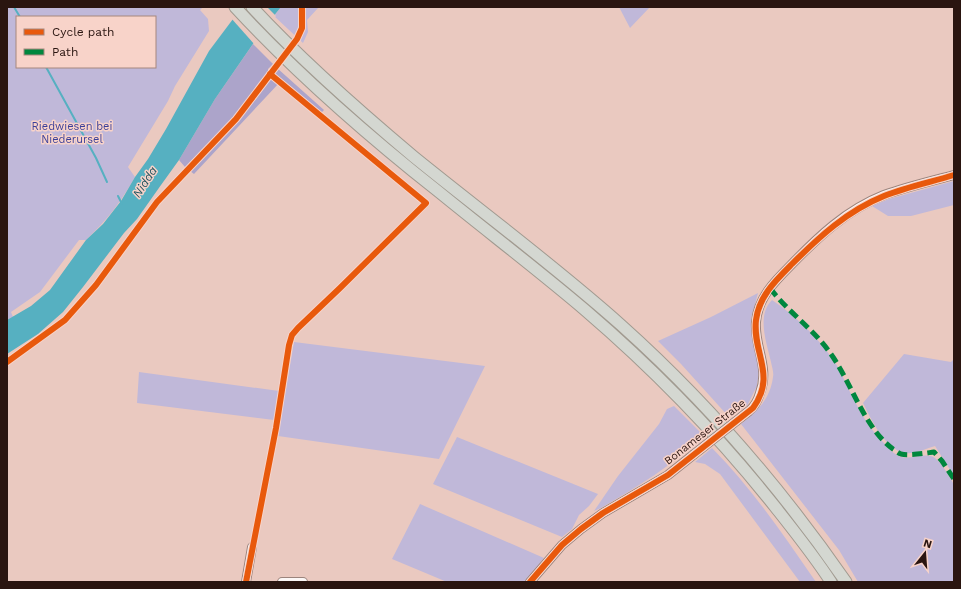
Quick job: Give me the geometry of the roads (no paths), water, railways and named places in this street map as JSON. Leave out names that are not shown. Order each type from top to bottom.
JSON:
[{"type":"highway","points":[[236,7],[263,37],[371,137],[580,306],[611,332],[667,385],[720,441],[762,491],[807,548],[831,582]]},
{"type":"highway","points":[[252,7],[303,59],[381,129],[564,277],[621,325],[673,373],[745,450],[796,513],[846,582]]},
{"type":"street","name":"Bonameser Straße","points":[[530,582],[555,553],[580,529],[603,513],[668,475],[750,411],[758,400],[763,383],[764,371],[757,336],[756,320],[762,299],[770,288],[819,237],[849,214],[884,195],[954,175]]},
{"type":"street","points":[[246,582],[252,546]]},
{"type":"street","points":[[282,582],[303,582]]},
{"type":"water","name":"Nidda","points":[[242,7],[281,7],[264,28],[215,99],[179,160],[137,219],[124,233],[63,312],[38,334],[7,354],[7,320],[31,306],[50,290],[86,240],[103,224],[121,201],[166,129],[209,51]]},
{"type":"waterway","points":[[14,7],[19,16]]},
{"type":"waterway","points":[[47,68],[96,158],[107,182]]},
{"type":"waterway","points":[[118,196],[122,204]]},
{"type":"park label","name":"Riedwiesen bei Niederursel","points":[[72,132]]}]
